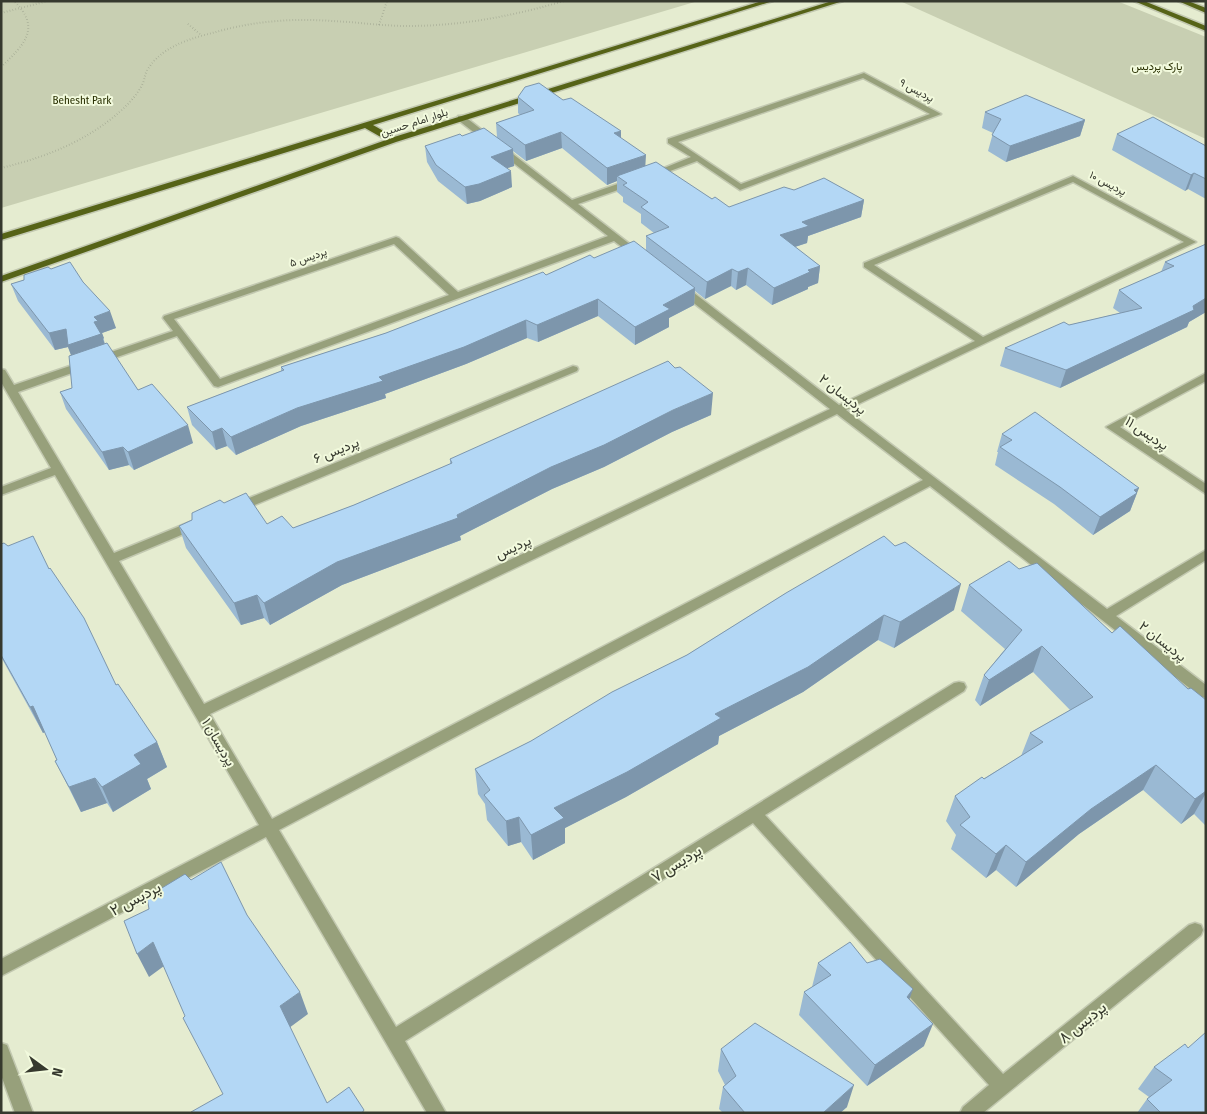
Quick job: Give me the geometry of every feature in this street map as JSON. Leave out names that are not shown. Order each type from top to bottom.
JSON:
[{"type":"main road","name":"بلوار امام حسین","points":[[1,237],[770,1]]},
{"type":"main road","name":"بلوار امام حسین","points":[[1,279],[393,140],[840,1]]},
{"type":"main road","points":[[1137,1],[1206,29]]},
{"type":"main road","points":[[1181,1],[1206,11]]},
{"type":"main road","points":[[366,125],[393,140]]},
{"type":"street","name":"پردیس ۹","points":[[864,75],[937,114],[740,187],[698,158],[671,141],[864,75]]},
{"type":"street","points":[[461,118],[646,261]]},
{"type":"street","points":[[571,203],[698,158]]},
{"type":"street","name":"پردیس ۱۰","points":[[838,409],[982,342],[1191,242],[1074,179],[867,266],[982,342]]},
{"type":"street","name":"پردیس ۵","points":[[456,296],[396,240],[168,318],[218,384],[456,296],[615,237]]},
{"type":"street","name":"پردیسان ۲","points":[[669,279],[1206,693]]},
{"type":"street","points":[[12,390],[179,332]]},
{"type":"street","name":"پردیس ۶","points":[[222,514],[573,369]]},
{"type":"street","name":"پردیسان ۱","points":[[1,372],[437,1113]]},
{"type":"street","name":"پردیس ۱۱","points":[[1206,376],[1112,427],[1206,490]]},
{"type":"street","name":"پردیس","points":[[201,712],[838,409]]},
{"type":"street","points":[[1,491],[59,469]]},
{"type":"street","name":"پردیس ۲","points":[[1,968],[931,481]]},
{"type":"street","points":[[111,559],[204,521]]},
{"type":"street","points":[[1106,616],[1206,554]]},
{"type":"street","name":"پردیس ۷","points":[[393,1039],[959,687]]},
{"type":"street","points":[[755,814],[1002,1086]]},
{"type":"street","name":"پردیس ۸","points":[[970,1113],[1195,930]]},
{"type":"street","points":[[1,1051],[24,1113]]},
{"type":"path","points":[[1,67],[26,42],[29,19],[22,8],[14,1]]},
{"type":"path","points":[[1,13],[48,1]]},
{"type":"path","points":[[379,25],[387,1]]},
{"type":"path","points":[[1,168],[34,161],[87,136],[125,108],[143,86],[147,70],[160,56],[176,45],[202,36],[255,22],[285,20],[320,20],[379,25],[449,25],[499,18],[563,1]]},
{"type":"path","points":[[188,24],[202,36]]},
{"type":"green space","name":"Behesht Park","points":[[1,1],[698,1],[1,208]]},
{"type":"green space","name":"پارک پردیس","points":[[900,1],[1117,1],[1206,37],[1206,139]]},
{"type":"building","points":[[539,83],[563,100],[571,98],[621,131],[614,133],[646,155],[607,168],[561,132],[525,145],[496,123],[534,110],[518,97],[525,87]]},
{"type":"building","points":[[1026,95],[1085,120],[1010,146],[992,135],[1001,119],[985,112]]},
{"type":"building","points":[[1153,117],[1206,146],[1206,179],[1194,173],[1191,175],[1117,134]]},
{"type":"building","points":[[484,128],[513,149],[491,157],[511,171],[479,184],[465,187],[436,165],[425,146]]},
{"type":"building","points":[[656,162],[712,199],[715,197],[729,207],[784,187],[794,190],[824,178],[864,200],[802,222],[809,226],[780,235],[820,266],[808,270],[810,272],[774,288],[748,268],[738,272],[732,269],[707,282],[646,236],[669,227],[641,207],[648,202],[623,185],[627,183],[617,176]]},
{"type":"building","points":[[634,241],[695,288],[663,305],[670,309],[635,327],[598,299],[537,325],[526,320],[464,347],[379,377],[383,381],[297,408],[231,437],[222,428],[212,432],[187,407],[284,370],[281,367],[386,333],[543,272],[546,275],[590,255],[594,258]]},
{"type":"building","points":[[1206,244],[1206,298],[1193,306],[1194,310],[1066,370],[1005,348],[1064,322],[1069,325],[1142,308],[1119,290],[1174,266],[1165,262]]},
{"type":"building","points":[[70,262],[83,282],[110,311],[94,317],[98,321],[94,322],[101,334],[68,345],[66,329],[49,333],[11,284],[24,280],[24,275],[48,267],[51,269]]},
{"type":"building","points":[[107,343],[138,390],[152,384],[188,425],[128,452],[123,447],[102,452],[60,392],[72,388],[69,356]]},
{"type":"building","points":[[668,361],[675,368],[680,367],[713,393],[673,410],[604,445],[551,467],[457,515],[458,518],[337,562],[264,603],[257,595],[234,603],[179,526],[192,520],[192,513],[220,500],[224,503],[246,493],[267,524],[282,516],[293,528],[354,505],[452,463],[450,459]]},
{"type":"building","points":[[1035,412],[1139,488],[1134,490],[1137,493],[1100,517],[1060,487],[1000,447],[1012,440],[1002,434]]},
{"type":"building","points":[[33,536],[49,569],[84,618],[116,685],[118,684],[157,742],[134,755],[141,764],[102,787],[95,778],[69,787],[55,761],[57,760],[33,706],[30,707],[1,655],[1,544],[4,543],[8,546]]},
{"type":"building","points":[[884,536],[895,546],[905,542],[961,584],[900,622],[884,615],[808,667],[715,714],[721,718],[627,772],[554,808],[564,818],[531,835],[519,817],[506,821],[484,795],[490,790],[475,769],[531,741],[612,692],[687,655],[786,593]]},
{"type":"building","points":[[1009,561],[1019,569],[1037,563],[1112,633],[1120,626],[1188,689],[1191,688],[1206,700],[1206,791],[1195,799],[1156,765],[1091,809],[1026,862],[1006,845],[996,854],[960,825],[970,817],[955,796],[982,777],[984,779],[1043,742],[1030,733],[1093,697],[1042,646],[989,680],[984,675],[1022,630],[969,585]]},
{"type":"building","points":[[221,862],[247,915],[300,992],[280,1006],[327,1103],[349,1087],[364,1110],[362,1113],[191,1112],[223,1094],[183,1018],[185,1016],[153,942],[137,954],[124,921],[149,909],[147,897],[185,874],[191,880]]},
{"type":"building","points":[[850,942],[867,963],[880,959],[913,989],[907,997],[933,1024],[875,1065],[804,992],[831,975],[818,963]]},
{"type":"building","points":[[755,1023],[854,1085],[823,1113],[745,1113],[723,1087],[736,1076],[721,1049]]},
{"type":"building","points":[[1206,1032],[1206,1113],[1161,1113],[1147,1099],[1172,1080],[1154,1067],[1185,1044],[1188,1048]]}]
